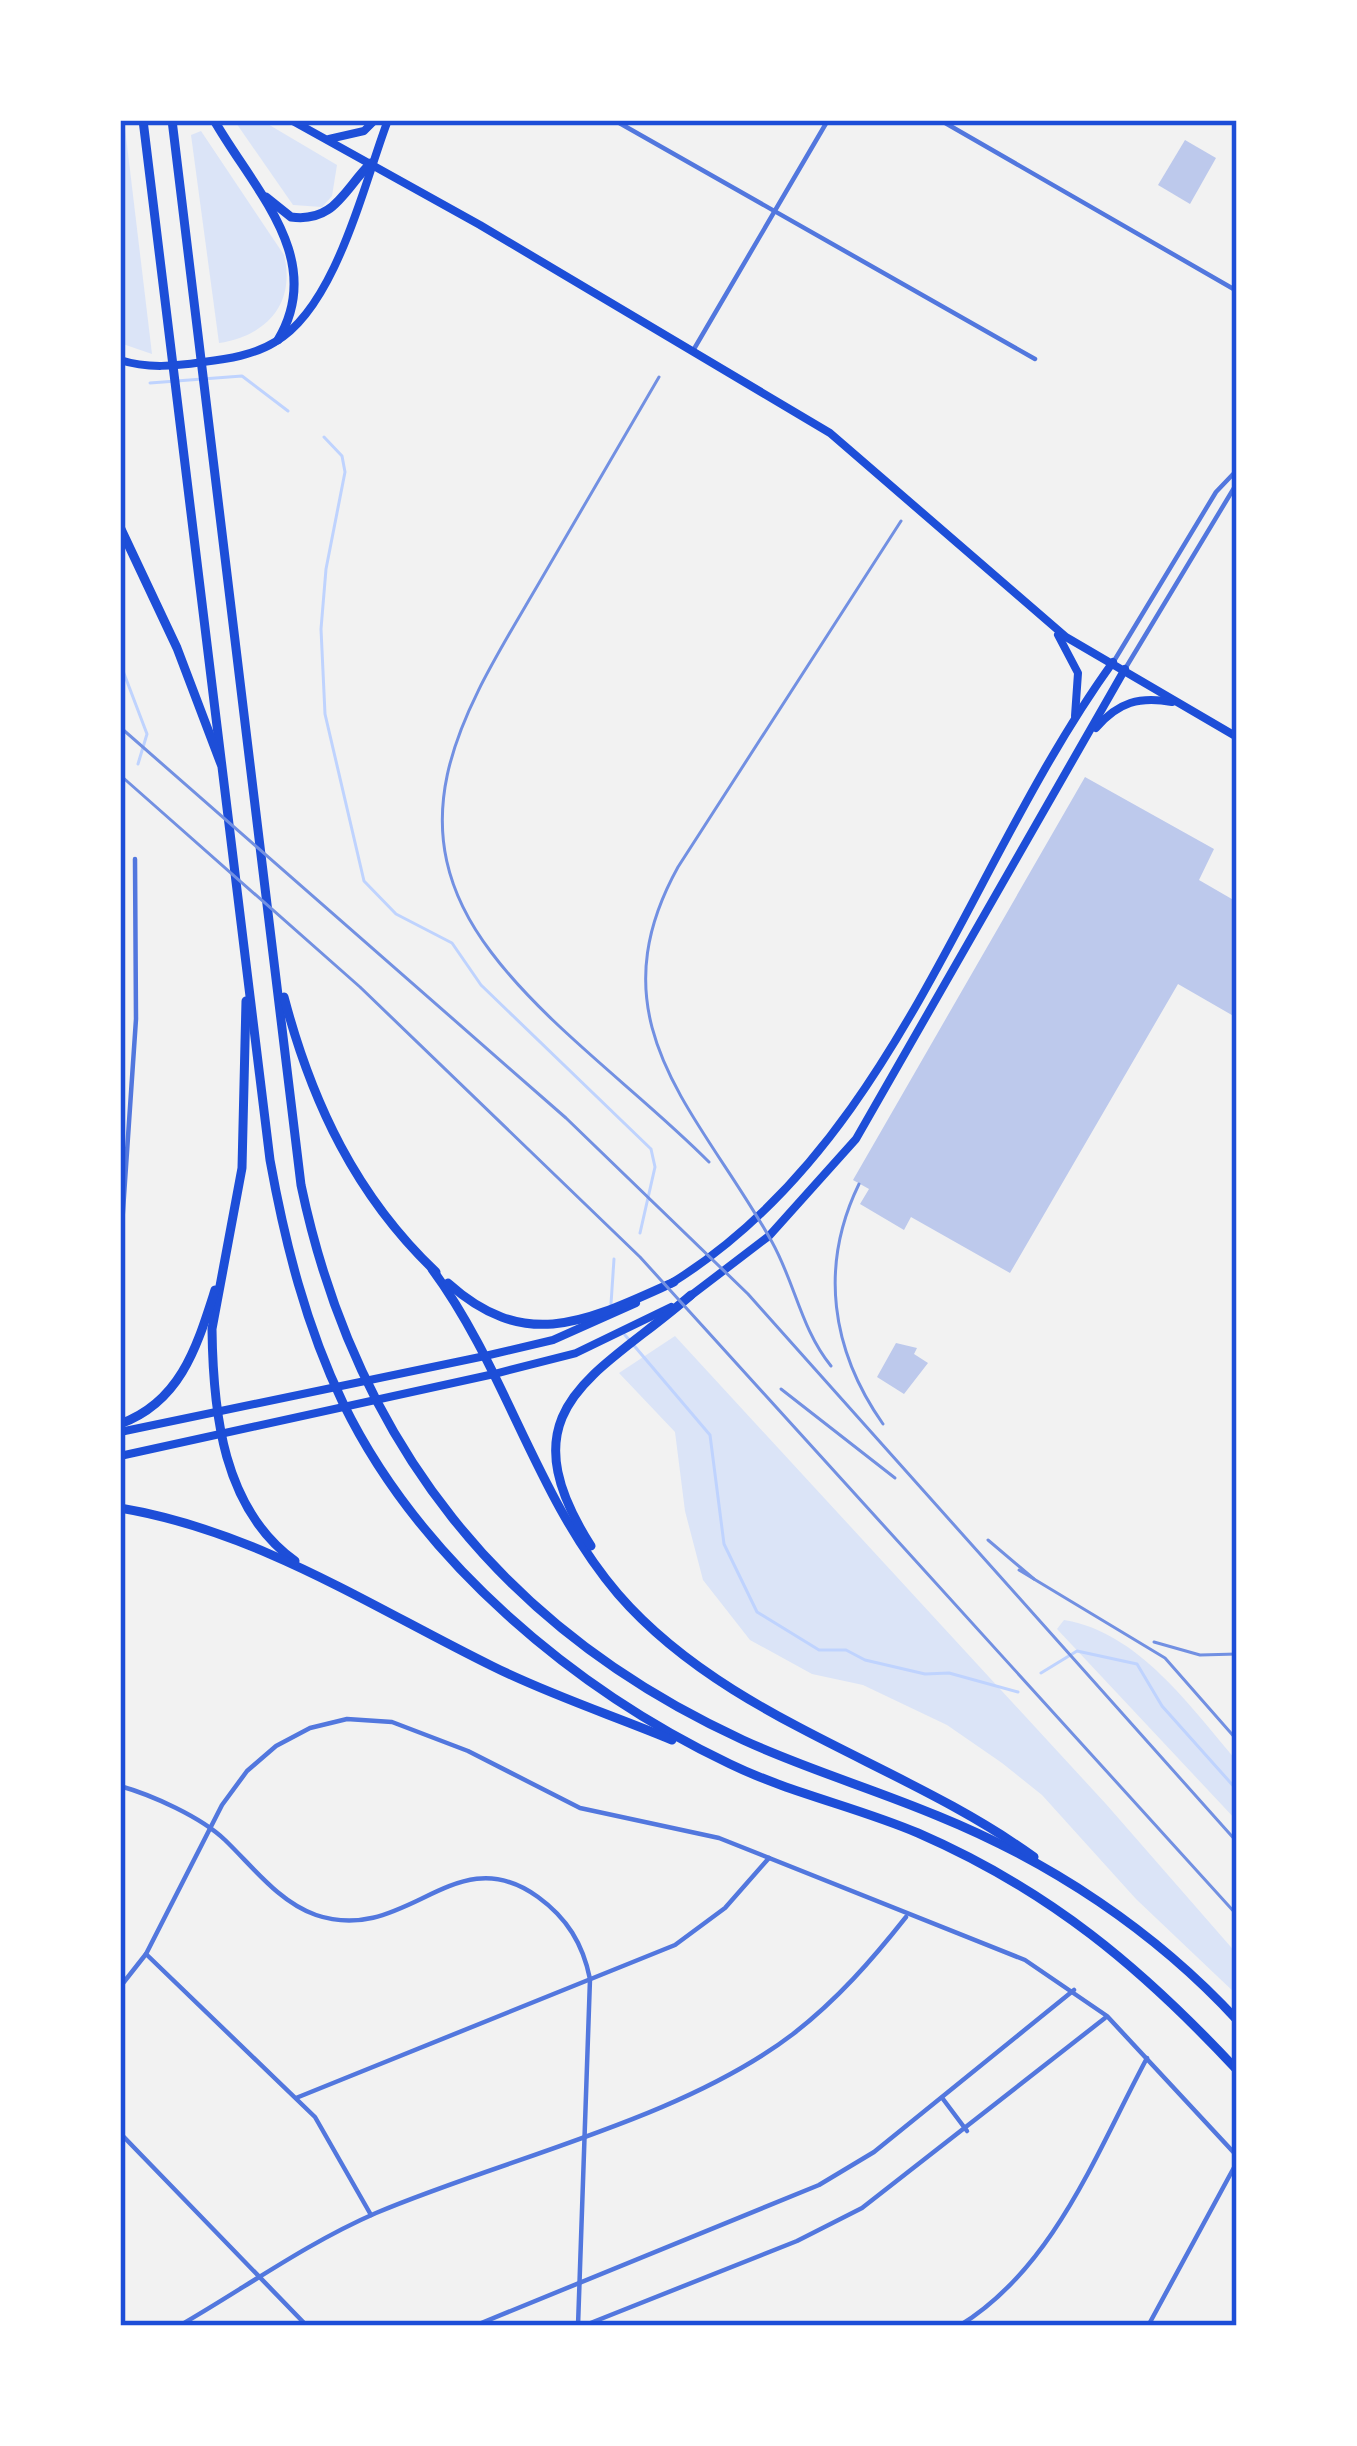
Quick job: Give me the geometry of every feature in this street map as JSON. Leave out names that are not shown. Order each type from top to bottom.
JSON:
[{"type":"highway","points":[[142,120],[248,991],[287,1243],[327,1366],[359,1433],[428,1527],[524,1629],[620,1703],[735,1767]]},
{"type":"highway","points":[[172,120],[301,1185],[322,1270],[382,1418],[412,1468],[460,1526],[546,1615],[651,1692],[744,1740],[999,1843],[1071,1884]]},
{"type":"highway","points":[[214,120],[296,264],[296,296],[278,340]]},
{"type":"highway","points":[[257,190],[291,217],[322,216],[339,203],[371,163]]},
{"type":"highway","points":[[120,526],[177,648],[224,770]]},
{"type":"highway","points":[[276,965],[311,1085],[344,1157],[384,1217],[463,1311],[578,1537],[622,1598],[751,1698],[978,1821],[1071,1884],[1146,1936],[1237,2020]]},
{"type":"highway","points":[[248,991],[243,1020],[243,1147],[212,1328],[221,1412],[244,1510],[265,1537],[310,1571]]},
{"type":"highway","points":[[120,1428],[156,1405],[188,1367],[230,1239]]},
{"type":"highway","points":[[432,1269],[495,1318],[567,1329],[674,1282]]},
{"type":"highway","points":[[653,1626],[604,1568],[563,1488],[555,1441],[586,1378],[691,1295]]},
{"type":"highway","points":[[120,1508],[180,1520],[310,1571],[495,1668],[735,1767],[916,1832],[1044,1896],[1143,1976],[1237,2070]]},
{"type":"main road","points":[[291,120],[848,446],[1055,628],[1237,737]]},
{"type":"main road","points":[[328,139],[364,131],[375,120]]},
{"type":"main road","points":[[120,360],[183,364],[245,355],[278,340],[302,319],[322,289],[388,120]]},
{"type":"main road","points":[[1055,628],[1081,688],[1071,730]]},
{"type":"main road","points":[[674,1282],[718,1252],[789,1186],[857,1101],[1113,662]]},
{"type":"main road","points":[[120,1456],[576,1353],[691,1295],[733,1266],[805,1200],[880,1103],[1125,669]]},
{"type":"main road","points":[[1071,761],[1100,722],[1123,704],[1142,698],[1180,703]]},
{"type":"main road","points":[[120,1428],[485,1357],[567,1329]]},
{"type":"street","points":[[614,120],[1035,359]]},
{"type":"street","points":[[691,354],[828,120]]},
{"type":"street","points":[[940,120],[1237,291]]},
{"type":"street","points":[[1113,662],[1216,492],[1237,470]]},
{"type":"street","points":[[1125,669],[1237,483]]},
{"type":"street","points":[[120,1256],[136,1019],[135,859]]},
{"type":"street","points":[[120,1987],[146,1954],[236,1784],[276,1746],[327,1723],[368,1719],[420,1730],[580,1808],[686,1826],[906,1917],[1025,1960],[1108,2016],[1237,2159],[1148,2326]]},
{"type":"street","points":[[120,1786],[209,1828],[302,1909],[340,1920],[392,1915],[473,1876],[513,1880],[547,1904],[577,1937],[590,1979],[580,2326],[837,2222],[883,2195],[1108,2016]]},
{"type":"street","points":[[296,2098],[698,1930],[769,1858]]},
{"type":"street","points":[[179,2326],[256,2276],[371,2215],[704,2086],[791,2035],[840,1994],[906,1917]]},
{"type":"street","points":[[146,1954],[327,2132],[371,2215]]},
{"type":"street","points":[[474,2326],[818,2185],[874,2152],[1074,1990]]},
{"type":"street","points":[[958,2326],[998,2300],[1036,2258],[1147,2059]]},
{"type":"street","points":[[943,2099],[967,2131]]},
{"type":"street","points":[[120,2133],[307,2326]]},
{"type":"shaded area","points":[[120,120],[124,120],[152,354],[120,343]]},
{"type":"shaded area","points":[[234,120],[261,120],[337,165],[332,196],[322,207],[293,205]]},
{"type":"shaded area","points":[[201,131],[284,255],[287,273],[274,315],[251,333],[219,343],[191,135]]},
{"type":"shaded area","points":[[675,1336],[1106,1804],[1237,1954],[1237,1995],[1136,1899],[1042,1795],[1002,1763],[947,1725],[863,1685],[812,1674],[750,1640],[703,1580],[685,1511],[675,1432],[619,1373]]},
{"type":"shaded area","points":[[1064,1620],[1091,1627],[1140,1656],[1201,1718],[1237,1761],[1237,1821],[1057,1629]]},
{"type":"building","points":[[1185,140],[1216,158],[1190,204],[1158,185]]},
{"type":"building","points":[[1085,777],[1214,849],[1199,880],[1237,902],[1237,1018],[1178,984],[1010,1273],[911,1217],[904,1230],[860,1204],[869,1189],[853,1180]]},
{"type":"building","points":[[896,1343],[917,1348],[914,1354],[928,1363],[904,1394],[877,1377]]},
{"type":"waterway","points":[[150,383],[242,376],[288,411]]},
{"type":"waterway","points":[[324,437],[342,456],[345,472],[326,569],[321,629],[325,714],[364,881],[396,914],[452,943],[481,985],[651,1149],[655,1167],[640,1233]]},
{"type":"waterway","points":[[120,663],[147,734],[138,764]]},
{"type":"waterway","points":[[611,1304],[614,1259]]},
{"type":"waterway","points":[[625,1335],[710,1435],[724,1544],[757,1612],[819,1650],[846,1650],[865,1660],[925,1674],[949,1673],[1018,1692]]},
{"type":"waterway","points":[[1041,1673],[1077,1651],[1137,1664],[1162,1706],[1237,1790]]},
{"type":"railway","points":[[659,377],[512,628],[466,718],[450,763],[443,809],[445,855],[461,903],[514,980],[709,1162]]},
{"type":"railway","points":[[831,1366],[812,1337],[772,1242],[665,1064],[650,1020],[646,973],[654,923],[678,867],[901,521]]},
{"type":"railway","points":[[120,727],[566,1118],[748,1294],[1237,1842]]},
{"type":"railway","points":[[120,775],[360,987],[640,1257],[1237,1915]]},
{"type":"railway","points":[[859,1184],[839,1246],[836,1307],[852,1367],[883,1424]]},
{"type":"railway","points":[[781,1389],[895,1478]]},
{"type":"railway","points":[[988,1540],[1034,1579]]},
{"type":"railway","points":[[1019,1570],[1165,1658],[1237,1740]]},
{"type":"railway","points":[[1154,1642],[1200,1655],[1237,1654]]}]
